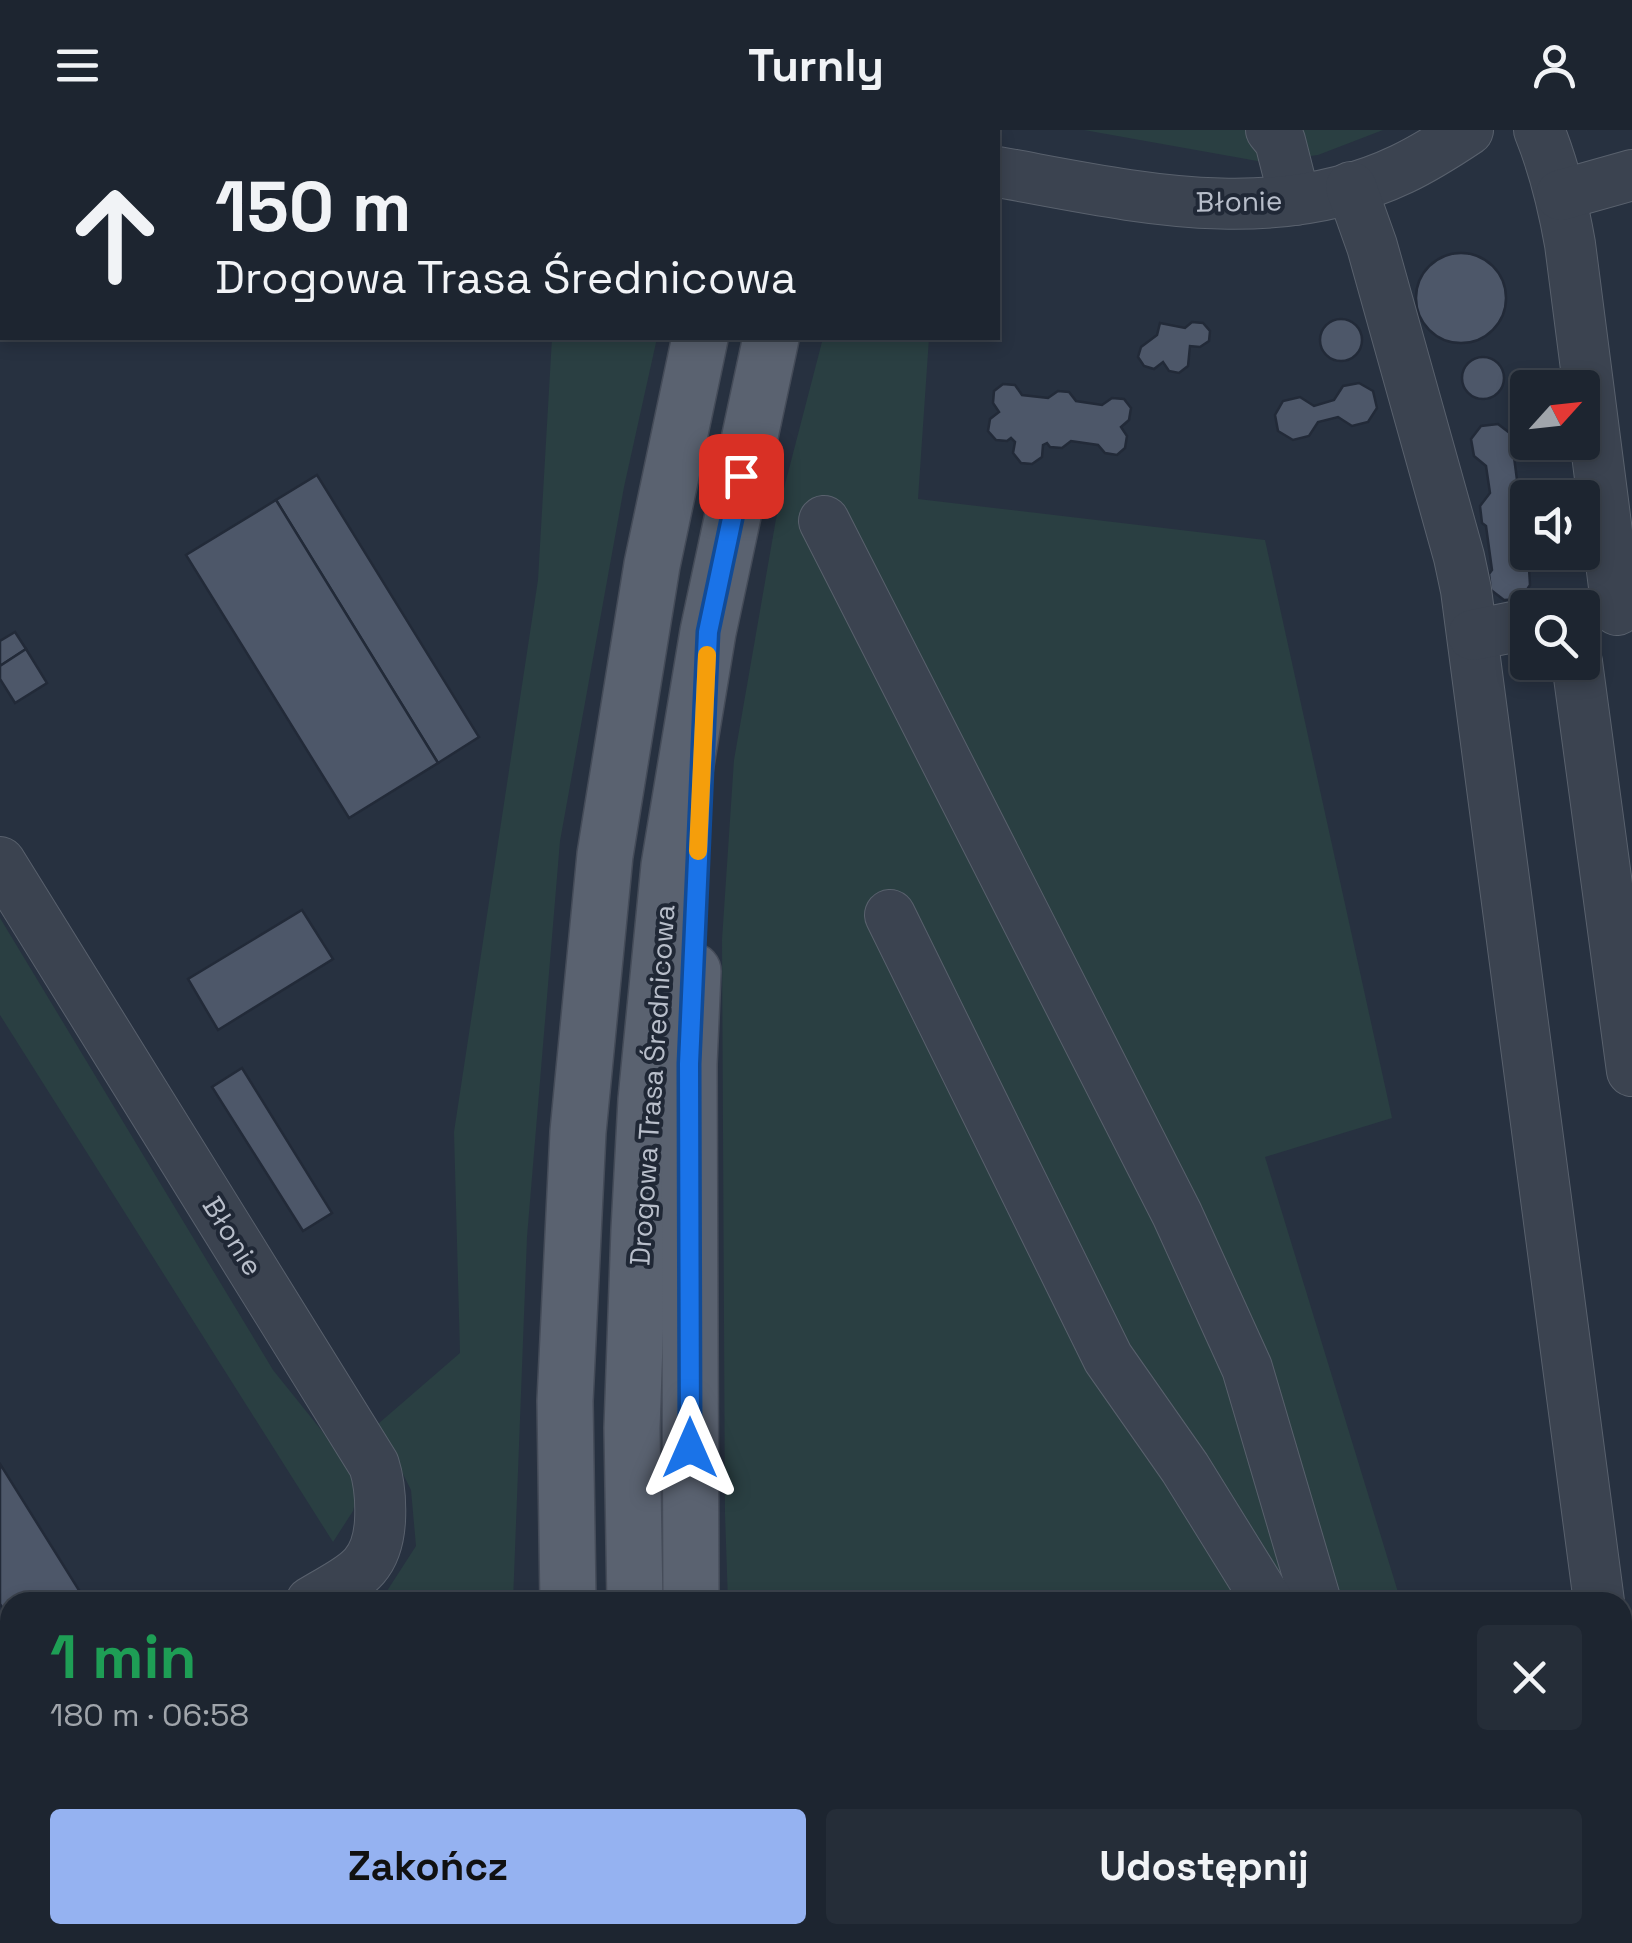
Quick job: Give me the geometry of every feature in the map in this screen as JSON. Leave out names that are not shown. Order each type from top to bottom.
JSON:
[{"type":"main road","points":[[568,1592],[565,1401],[578,1132],[605,855],[652,564],[700,340]]},
{"type":"main road","name":"Drogowa Trasa Średnicowa","points":[[635,1592],[632,1428],[646,1100],[669,866],[708,632],[772,340]]},
{"type":"main road","points":[[690,1592],[689,1064],[708,632]]},
{"type":"street","points":[[1271,130],[1280,141],[1296,200]]},
{"type":"street","name":"Błonie","points":[[1000,172],[1178,202],[1245,204],[1296,200],[1402,169],[1468,130]]},
{"type":"street","points":[[1538,130],[1561,195],[1570,244],[1610,612]]},
{"type":"street","points":[[1561,195],[1632,176]]},
{"type":"street","points":[[1351,187],[1372,246],[1458,557],[1472,635],[1598,1592]]},
{"type":"street","points":[[824,522],[1177,1214],[1247,1368],[1313,1592]]},
{"type":"street","points":[[1472,635],[1510,628]]},
{"type":"street","points":[[1579,680],[1632,1070]]},
{"type":"street","name":"Błonie","points":[[0,862],[374,1465],[381,1496],[376,1550],[356,1575],[328,1592]]},
{"type":"street","points":[[890,915],[1108,1358],[1185,1468],[1262,1592]]},
{"type":"green space","points":[[1084,130],[1383,130],[1318,155],[1263,162]]},
{"type":"green space","points":[[552,340],[657,340],[624,487],[560,841],[527,1237],[513,1592],[386,1592],[416,1546],[411,1490],[378,1424],[460,1353],[454,1132],[538,580]]},
{"type":"green space","points":[[822,340],[929,340],[918,499],[1265,540],[1392,1118],[1265,1157],[1398,1592],[728,1592],[722,940],[734,760],[776,519]]},
{"type":"green space","points":[[0,918],[273,1370],[322,1431],[359,1486],[353,1511],[333,1542],[0,1015]]},
{"type":"building","points":[[1461,253],[1478,256],[1493,266],[1503,281],[1503,315],[1493,330],[1478,340],[1461,343],[1444,340],[1429,330],[1419,315],[1416,298],[1419,281],[1429,266],[1444,256]]},
{"type":"building","points":[[1341,319],[1356,325],[1362,340],[1356,355],[1341,361],[1326,355],[1320,340],[1326,325]]},
{"type":"building","points":[[1192,322],[1203,323],[1210,331],[1209,341],[1200,347],[1190,346],[1188,366],[1179,373],[1169,371],[1163,362],[1154,369],[1144,366],[1138,357],[1141,347],[1157,335],[1160,323],[1185,328]]},
{"type":"building","points":[[1483,357],[1498,363],[1504,378],[1498,393],[1483,399],[1468,393],[1462,378],[1468,363]]},
{"type":"building","points":[[1359,383],[1373,391],[1377,408],[1368,422],[1352,426],[1338,417],[1318,422],[1309,436],[1293,440],[1278,431],[1275,415],[1283,401],[1300,397],[1314,406],[1334,400],[1343,386]]},
{"type":"building","points":[[1003,384],[1015,385],[1022,395],[1048,398],[1058,391],[1069,392],[1076,401],[1102,405],[1112,398],[1124,399],[1131,408],[1129,420],[1121,427],[1127,436],[1125,448],[1117,455],[1105,453],[1098,445],[1071,441],[1062,448],[1047,443],[1043,445],[1042,457],[1032,464],[1021,463],[1013,453],[1015,442],[1011,438],[996,440],[988,431],[990,419],[999,412],[993,403],[994,391]]},
{"type":"building","points":[[1498,424],[1510,433],[1510,460],[1514,460],[1517,480],[1510,480],[1510,570],[1529,570],[1530,585],[1527,590],[1510,590],[1510,600],[1504,600],[1491,590],[1492,570],[1480,506],[1490,493],[1486,466],[1474,456],[1471,439],[1481,426]]},
{"type":"building","points":[[317,475],[479,737],[438,763],[276,500]]},
{"type":"building","points":[[276,500],[438,763],[349,818],[186,555]]},
{"type":"building","points":[[15,632],[26,649],[0,666],[0,641]]},
{"type":"building","points":[[26,649],[47,683],[15,703],[0,679],[0,666]]},
{"type":"building","points":[[302,910],[333,959],[218,1030],[188,979]]},
{"type":"building","points":[[242,1068],[332,1213],[303,1231],[212,1087]]},
{"type":"building","points":[[0,1464],[80,1592],[0,1592]]},
{"type":"slow traffic","points":[[698,851],[707,655]]},
{"type":"route","points":[[690,1448],[689,1064],[708,632],[741,476]]}]
